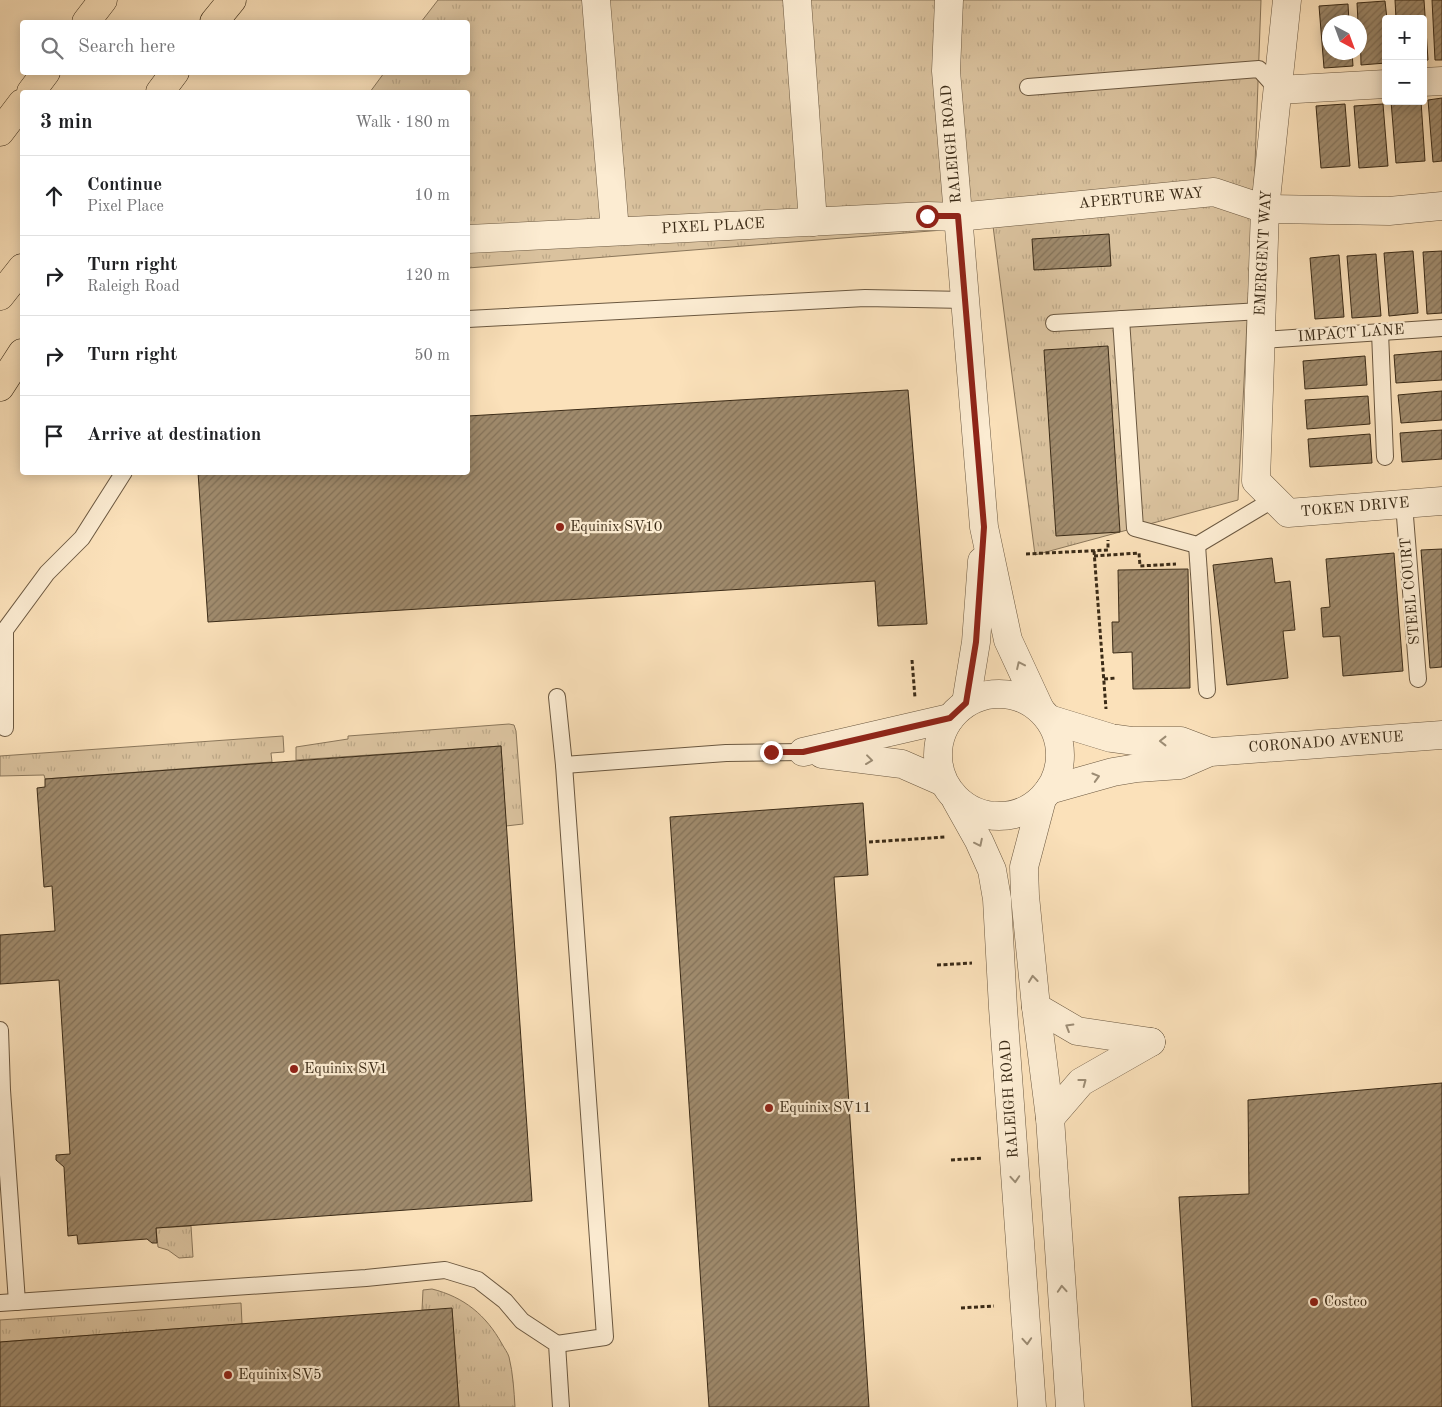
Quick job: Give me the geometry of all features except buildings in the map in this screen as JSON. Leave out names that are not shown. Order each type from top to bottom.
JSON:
[{"type":"highway","points":[[88,20],[103,0]]},
{"type":"highway","points":[[216,20],[232,0]]},
{"type":"highway","points":[[32,90],[44,75]]},
{"type":"highway","points":[[162,90],[173,75]]},
{"type":"highway","points":[[0,132],[20,106]]},
{"type":"highway","points":[[0,296],[20,271]]},
{"type":"highway","points":[[0,387],[20,356]]},
{"type":"street","points":[[596,0],[615,232]]},
{"type":"street","points":[[797,0],[813,222]]},
{"type":"street","name":"RALEIGH ROAD","points":[[949,0],[946,71],[984,527],[1008,640],[1045,714]]},
{"type":"street","name":"EMERGENT WAY","points":[[1274,499],[1256,481],[1265,209],[1287,0]]},
{"type":"street","points":[[1427,82],[1442,81]]},
{"type":"street","points":[[1278,90],[1382,84]]},
{"type":"street","name":"APERTURE WAY","points":[[958,216],[1214,192],[1265,209],[1389,211],[1442,206]]},
{"type":"street","name":"PIXEL PLACE","points":[[470,239],[958,216]]},
{"type":"street","name":"TOKEN DRIVE","points":[[1274,499],[1288,513],[1442,501]]},
{"type":"street","name":"RALEIGH ROAD","points":[[958,710],[976,642],[984,527]]},
{"type":"street","points":[[803,752],[958,710],[984,695],[1004,693],[1024,698],[1045,714],[1056,731],[1060,747],[1060,764],[1055,780],[1045,795],[1024,867],[1036,1007],[1050,1118],[1070,1407]]},
{"type":"street","points":[[950,791],[938,766],[937,749],[941,733],[958,710]]},
{"type":"street","name":"CORONADO AVENUE","points":[[1045,714],[1111,738],[1133,741],[1181,741],[1210,752]]},
{"type":"street","name":"CORONADO AVENUE","points":[[1045,795],[1113,772],[1180,765],[1210,752],[1442,735]]},
{"type":"street","points":[[803,752],[902,764],[950,791],[972,810],[990,816],[1008,816],[1026,810],[1045,795]]},
{"type":"street","name":"RALEIGH ROAD","points":[[950,791],[979,841],[992,870],[997,899],[1003,1008],[1032,1407]]},
{"type":"street","points":[[1036,1007],[1077,1031],[1151,1042],[1081,1082],[1050,1118]]},
{"type":"lane","points":[[1028,87],[1259,68],[1278,90]]},
{"type":"lane","points":[[470,319],[865,298],[965,300]]},
{"type":"lane","points":[[1054,322],[1262,311]]},
{"type":"lane","points":[[1121,319],[1135,528],[1198,545],[1274,499]]},
{"type":"lane","name":"IMPACT LANE","points":[[1261,340],[1442,328]]},
{"type":"lane","points":[[1380,332],[1385,457]]},
{"type":"lane","points":[[5,728],[5,630],[47,573],[82,538],[122,475]]},
{"type":"lane","name":"STEEL COURT","points":[[1404,504],[1418,679]]},
{"type":"lane","points":[[1198,545],[1207,690]]},
{"type":"lane","points":[[0,1303],[366,1278],[445,1270],[478,1280],[505,1301],[522,1321],[557,1344],[605,1338],[564,765],[557,697]]},
{"type":"lane","points":[[564,765],[726,753],[803,752]]},
{"type":"lane","points":[[0,1030],[2,1090],[17,1302]]},
{"type":"lane","points":[[557,1344],[561,1407]]},
{"type":"path","points":[[1026,554],[1108,550],[1108,540]]},
{"type":"path","points":[[1094,551],[1107,714]]},
{"type":"path","points":[[1094,556],[1140,553],[1140,566],[1181,564]]},
{"type":"path","points":[[912,660],[916,704]]},
{"type":"path","points":[[1104,678],[1116,678]]},
{"type":"path","points":[[868,842],[946,838]]},
{"type":"path","points":[[936,965],[973,963]]},
{"type":"path","points":[[951,1160],[983,1158]]},
{"type":"path","points":[[961,1308],[994,1306]]},
{"type":"green space","points":[[438,0],[1261,0],[1255,165],[1238,500],[1035,555],[993,226],[470,268],[470,90],[371,90],[383,75],[470,75],[470,20],[423,20]]},
{"type":"green space","points":[[514,725],[516,731],[523,824],[506,826],[501,746],[296,760],[296,747],[348,739],[348,736]]},
{"type":"green space","points":[[283,736],[284,752],[271,753],[272,762],[45,779],[44,775],[0,776],[0,756]]},
{"type":"green space","points":[[191,1226],[193,1257],[179,1258],[168,1250],[158,1247],[156,1228]]},
{"type":"green space","points":[[432,1289],[444,1292],[464,1302],[489,1324],[509,1357],[515,1407],[459,1407],[452,1309],[422,1310],[423,1290]]},
{"type":"green space","points":[[241,1303],[242,1324],[0,1342],[0,1320]]},
{"type":"place","name":"Equinix SV10","points":[[560,527]]},
{"type":"place","name":"Equinix SV1","points":[[294,1069]]},
{"type":"place","name":"Equinix SV11","points":[[769,1108]]},
{"type":"place","name":"Costco","points":[[1314,1302]]},
{"type":"place","name":"Equinix SV5","points":[[228,1375]]},
{"type":"route","points":[[771,752],[803,752],[950,718],[966,703],[976,642],[984,527],[958,216],[927,216]]}]
